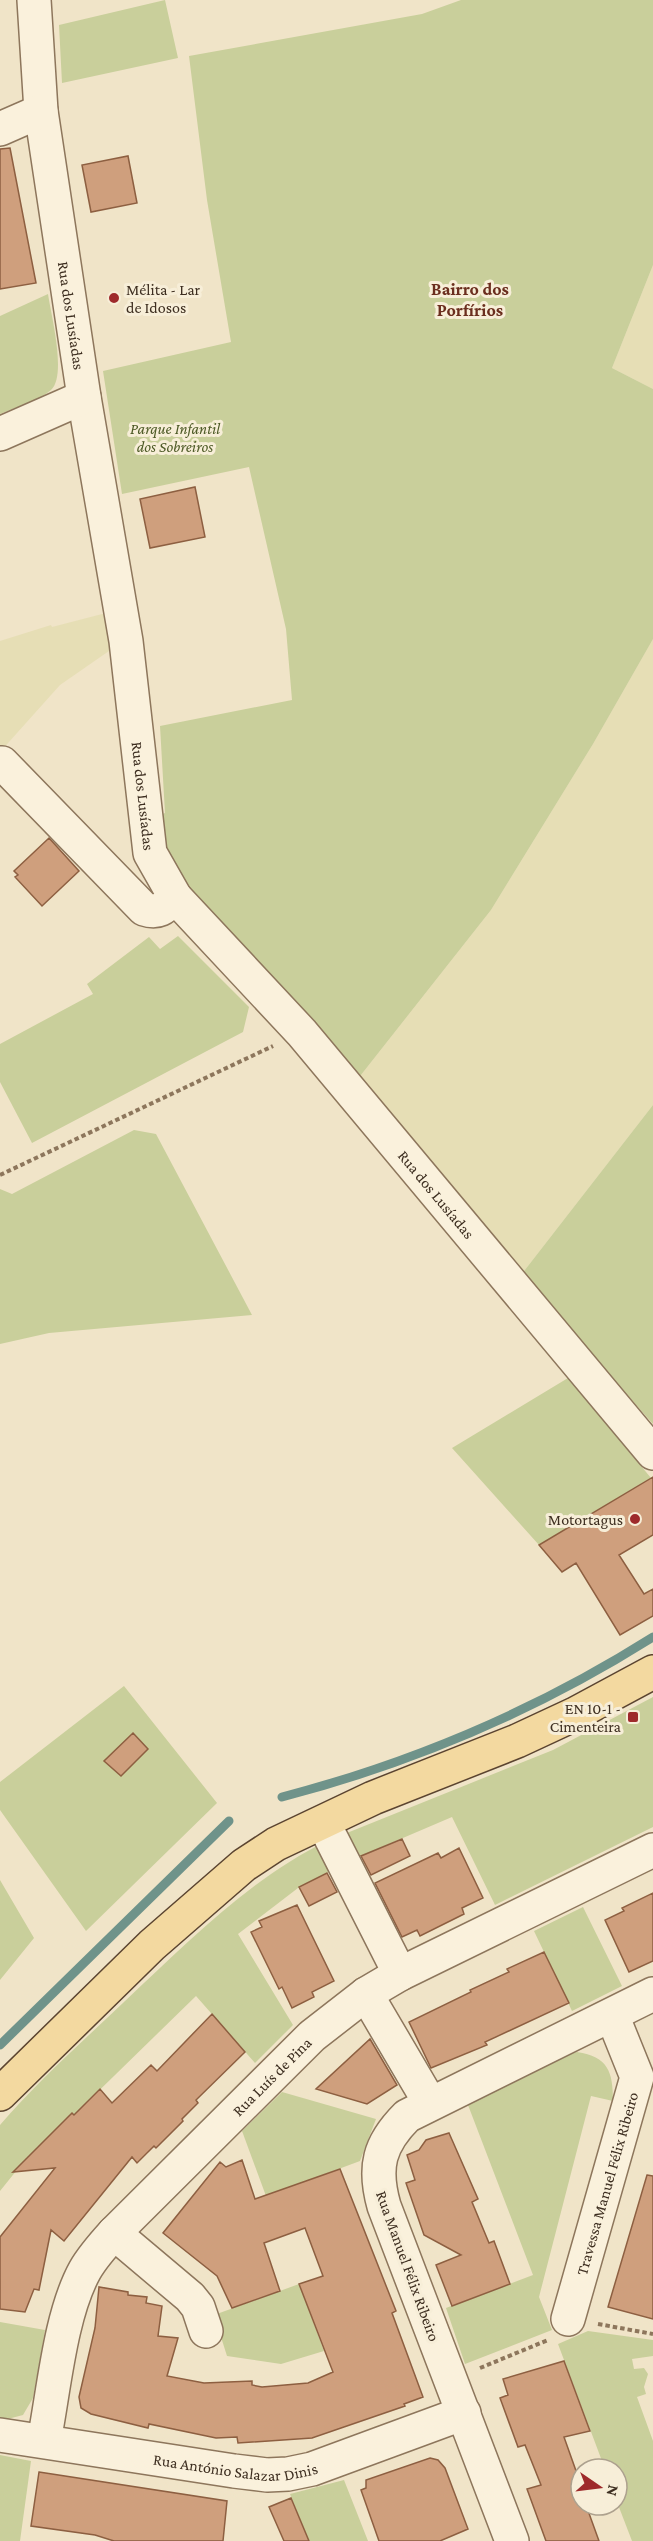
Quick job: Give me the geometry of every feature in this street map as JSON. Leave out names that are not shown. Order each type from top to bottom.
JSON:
[{"type":"main road","points":[[0,2094],[152,1945],[244,1865],[276,1844],[373,1798],[517,1741],[575,1714],[653,1672]]},
{"type":"street","name":"Rua dos Lusíadas","points":[[34,0],[40,111],[84,397],[126,641],[150,853],[175,897],[302,1033],[653,1453]]},
{"type":"street","points":[[0,129],[40,111]]},
{"type":"street","points":[[0,434],[84,397]]},
{"type":"street","points":[[2,763],[144,909],[153,912],[162,910],[175,897]]},
{"type":"street","points":[[330,1836],[400,1974]]},
{"type":"street","name":"Rua Luís de Pina","points":[[44,2441],[75,2292],[86,2269],[114,2233],[312,2036],[366,1994],[400,1974],[653,1851]]},
{"type":"street","points":[[366,1994],[430,2103]]},
{"type":"street","name":"Rua Manuel Félix Ribeiro","points":[[512,2541],[378,2185],[378,2165],[394,2130],[407,2116],[653,1994]]},
{"type":"street","name":"Travessa Manuel Félix Ribeiro","points":[[568,2319],[645,2079],[612,2015]]},
{"type":"street","points":[[114,2233],[190,2297],[198,2307],[206,2331]]},
{"type":"street","name":"Rua António Salazar Dinis","points":[[0,2435],[234,2471],[288,2475],[339,2460],[464,2413]]},
{"type":"path","points":[[0,1175],[302,1033]]},
{"type":"shaded area","points":[[653,265],[653,389],[612,368]]},
{"type":"shaded area","points":[[106,613],[114,653],[109,651],[60,685],[0,752],[0,641],[51,625],[52,627]]},
{"type":"shaded area","points":[[653,639],[653,1105],[521,1275],[357,1080],[491,910],[593,744]]},
{"type":"green space","points":[[165,0],[178,58],[62,83],[59,25]]},
{"type":"green space","name":"Parque Infantil dos Sobreiros","points":[[461,0],[653,0],[653,265],[612,368],[653,389],[653,639],[593,744],[491,910],[357,1080],[295,1001],[201,912],[164,856],[160,815],[165,813],[160,726],[292,700],[286,629],[249,467],[122,494],[103,371],[231,342],[207,200],[189,56],[422,14]]},
{"type":"green space","points":[[48,294],[58,359],[56,382],[51,390],[40,397],[0,414],[0,316]]},
{"type":"green space","points":[[178,936],[249,1007],[243,1032],[32,1143],[0,1082],[0,1044],[93,994],[87,984],[149,937],[160,949]]},
{"type":"green space","points":[[653,1105],[653,1424],[521,1275]]},
{"type":"green space","points":[[134,1130],[156,1134],[252,1315],[49,1333],[0,1344],[0,1189],[12,1194]]},
{"type":"green space","points":[[568,1378],[651,1478],[539,1545],[452,1448]]},
{"type":"green space","points":[[124,1686],[217,1803],[86,1931],[0,1810],[0,1782]]},
{"type":"green space","points":[[653,1697],[653,1827],[495,1905],[452,1817],[349,1861],[298,1888],[238,1934],[293,2025],[255,2063],[196,1996],[74,2115],[72,2113],[25,2160],[0,2191],[0,2125],[76,2047],[195,1935],[245,1893],[298,1856],[327,1841],[553,1750]]},
{"type":"green space","points":[[0,1880],[34,1938],[0,1980]]},
{"type":"green space","points":[[583,1907],[622,1986],[572,2011],[534,1931]]},
{"type":"green space","points":[[577,2052],[596,2058],[607,2067],[612,2081],[613,2101],[591,2096],[539,2297],[552,2330],[465,2364],[446,2308],[533,2275],[468,2105],[562,2055]]},
{"type":"green space","points":[[282,2092],[376,2119],[360,2161],[266,2196],[242,2131]]},
{"type":"green space","points":[[299,2284],[324,2351],[281,2364],[227,2356],[214,2315]]},
{"type":"green space","points":[[0,2322],[45,2330],[33,2398],[23,2415],[0,2421]]},
{"type":"green space","points":[[588,2331],[653,2340],[653,2356],[632,2359],[634,2369],[644,2368],[648,2374],[644,2387],[646,2394],[637,2397],[653,2441],[653,2541],[632,2541],[623,2517],[629,2517],[629,2457],[600,2457],[558,2344]]},
{"type":"green space","points":[[0,2455],[31,2461],[20,2541],[0,2541]]},
{"type":"green space","points":[[344,2480],[368,2541],[309,2541],[290,2494]]},
{"type":"building","points":[[10,148],[36,283],[0,289],[0,149]]},
{"type":"building","points":[[128,156],[137,203],[91,212],[82,165]]},
{"type":"building","points":[[195,487],[205,537],[150,548],[140,499]]},
{"type":"building","points":[[49,838],[79,871],[42,906],[15,877],[18,875],[14,871]]},
{"type":"building","points":[[653,1477],[653,1535],[619,1555],[644,1594],[653,1589],[653,1616],[620,1635],[576,1563],[562,1572],[539,1545]]},
{"type":"building","points":[[133,1733],[148,1749],[121,1776],[104,1761]]},
{"type":"building","points":[[402,1839],[410,1856],[371,1875],[361,1856]]},
{"type":"building","points":[[459,1848],[483,1898],[462,1908],[464,1914],[420,1936],[417,1930],[402,1937],[375,1883],[438,1853],[441,1858]]},
{"type":"building","points":[[327,1873],[337,1892],[309,1906],[299,1887]]},
{"type":"building","points":[[653,1893],[653,1961],[629,1972],[605,1920],[624,1911],[622,1908]]},
{"type":"building","points":[[297,1905],[334,1981],[312,1992],[314,1997],[292,2008],[282,1987],[279,1989],[251,1932],[262,1927],[259,1921]]},
{"type":"building","points":[[544,1952],[569,2003],[485,2042],[487,2045],[431,2068],[409,2022],[509,1972],[507,1969]]},
{"type":"building","points":[[212,2014],[245,2052],[196,2100],[198,2103],[182,2119],[183,2121],[156,2148],[154,2146],[137,2163],[132,2157],[64,2241],[51,2230],[39,2290],[34,2289],[25,2312],[0,2309],[0,2237],[55,2168],[13,2172],[72,2113],[74,2115],[100,2089],[112,2103],[151,2065],[157,2071]]},
{"type":"building","points":[[370,2039],[397,2085],[367,2104],[316,2089]]},
{"type":"building","points":[[449,2133],[478,2199],[472,2202],[489,2243],[494,2241],[510,2284],[452,2306],[436,2265],[461,2255],[424,2235],[406,2183],[415,2180],[407,2155],[419,2150],[426,2140]]},
{"type":"building","points":[[242,2160],[255,2199],[340,2169],[396,2311],[392,2313],[423,2397],[404,2404],[405,2406],[312,2438],[238,2443],[237,2437],[216,2438],[149,2424],[148,2428],[91,2414],[81,2408],[79,2397],[95,2328],[99,2287],[128,2292],[128,2295],[147,2297],[146,2303],[162,2306],[158,2336],[178,2338],[167,2376],[204,2383],[252,2381],[252,2385],[262,2387],[308,2383],[333,2372],[299,2284],[323,2276],[305,2228],[264,2243],[280,2291],[232,2308],[217,2276],[163,2233],[220,2162],[226,2167]]},
{"type":"building","points":[[647,2175],[653,2176],[653,2319],[608,2307]]},
{"type":"building","points":[[564,2361],[590,2431],[564,2437],[571,2457],[569,2457],[569,2517],[590,2517],[599,2541],[546,2541],[527,2489],[541,2485],[525,2445],[518,2447],[500,2398],[508,2395],[503,2379]]},
{"type":"building","points":[[430,2458],[438,2460],[445,2468],[468,2529],[440,2541],[379,2541],[361,2490],[366,2488],[366,2480]]},
{"type":"building","points":[[39,2472],[227,2501],[223,2541],[114,2541],[95,2535],[31,2526]]},
{"type":"building","points":[[291,2498],[309,2541],[284,2541],[269,2507]]},
{"type":"waterway","points":[[282,1797],[379,1768],[474,1731],[565,1688],[653,1637]]},
{"type":"waterway","points":[[0,2045],[229,1821]]},
{"type":"place","name":"Mélita - Lar de Idosos","points":[[114,298]]},
{"type":"place","name":"Motortagus","points":[[635,1519]]},
{"type":"place","name":"EN 10-1 - Cimenteira","points":[[633,1717]]},
{"type":"district","name":"Bairro dos Porfírios","points":[[470,299]]}]
